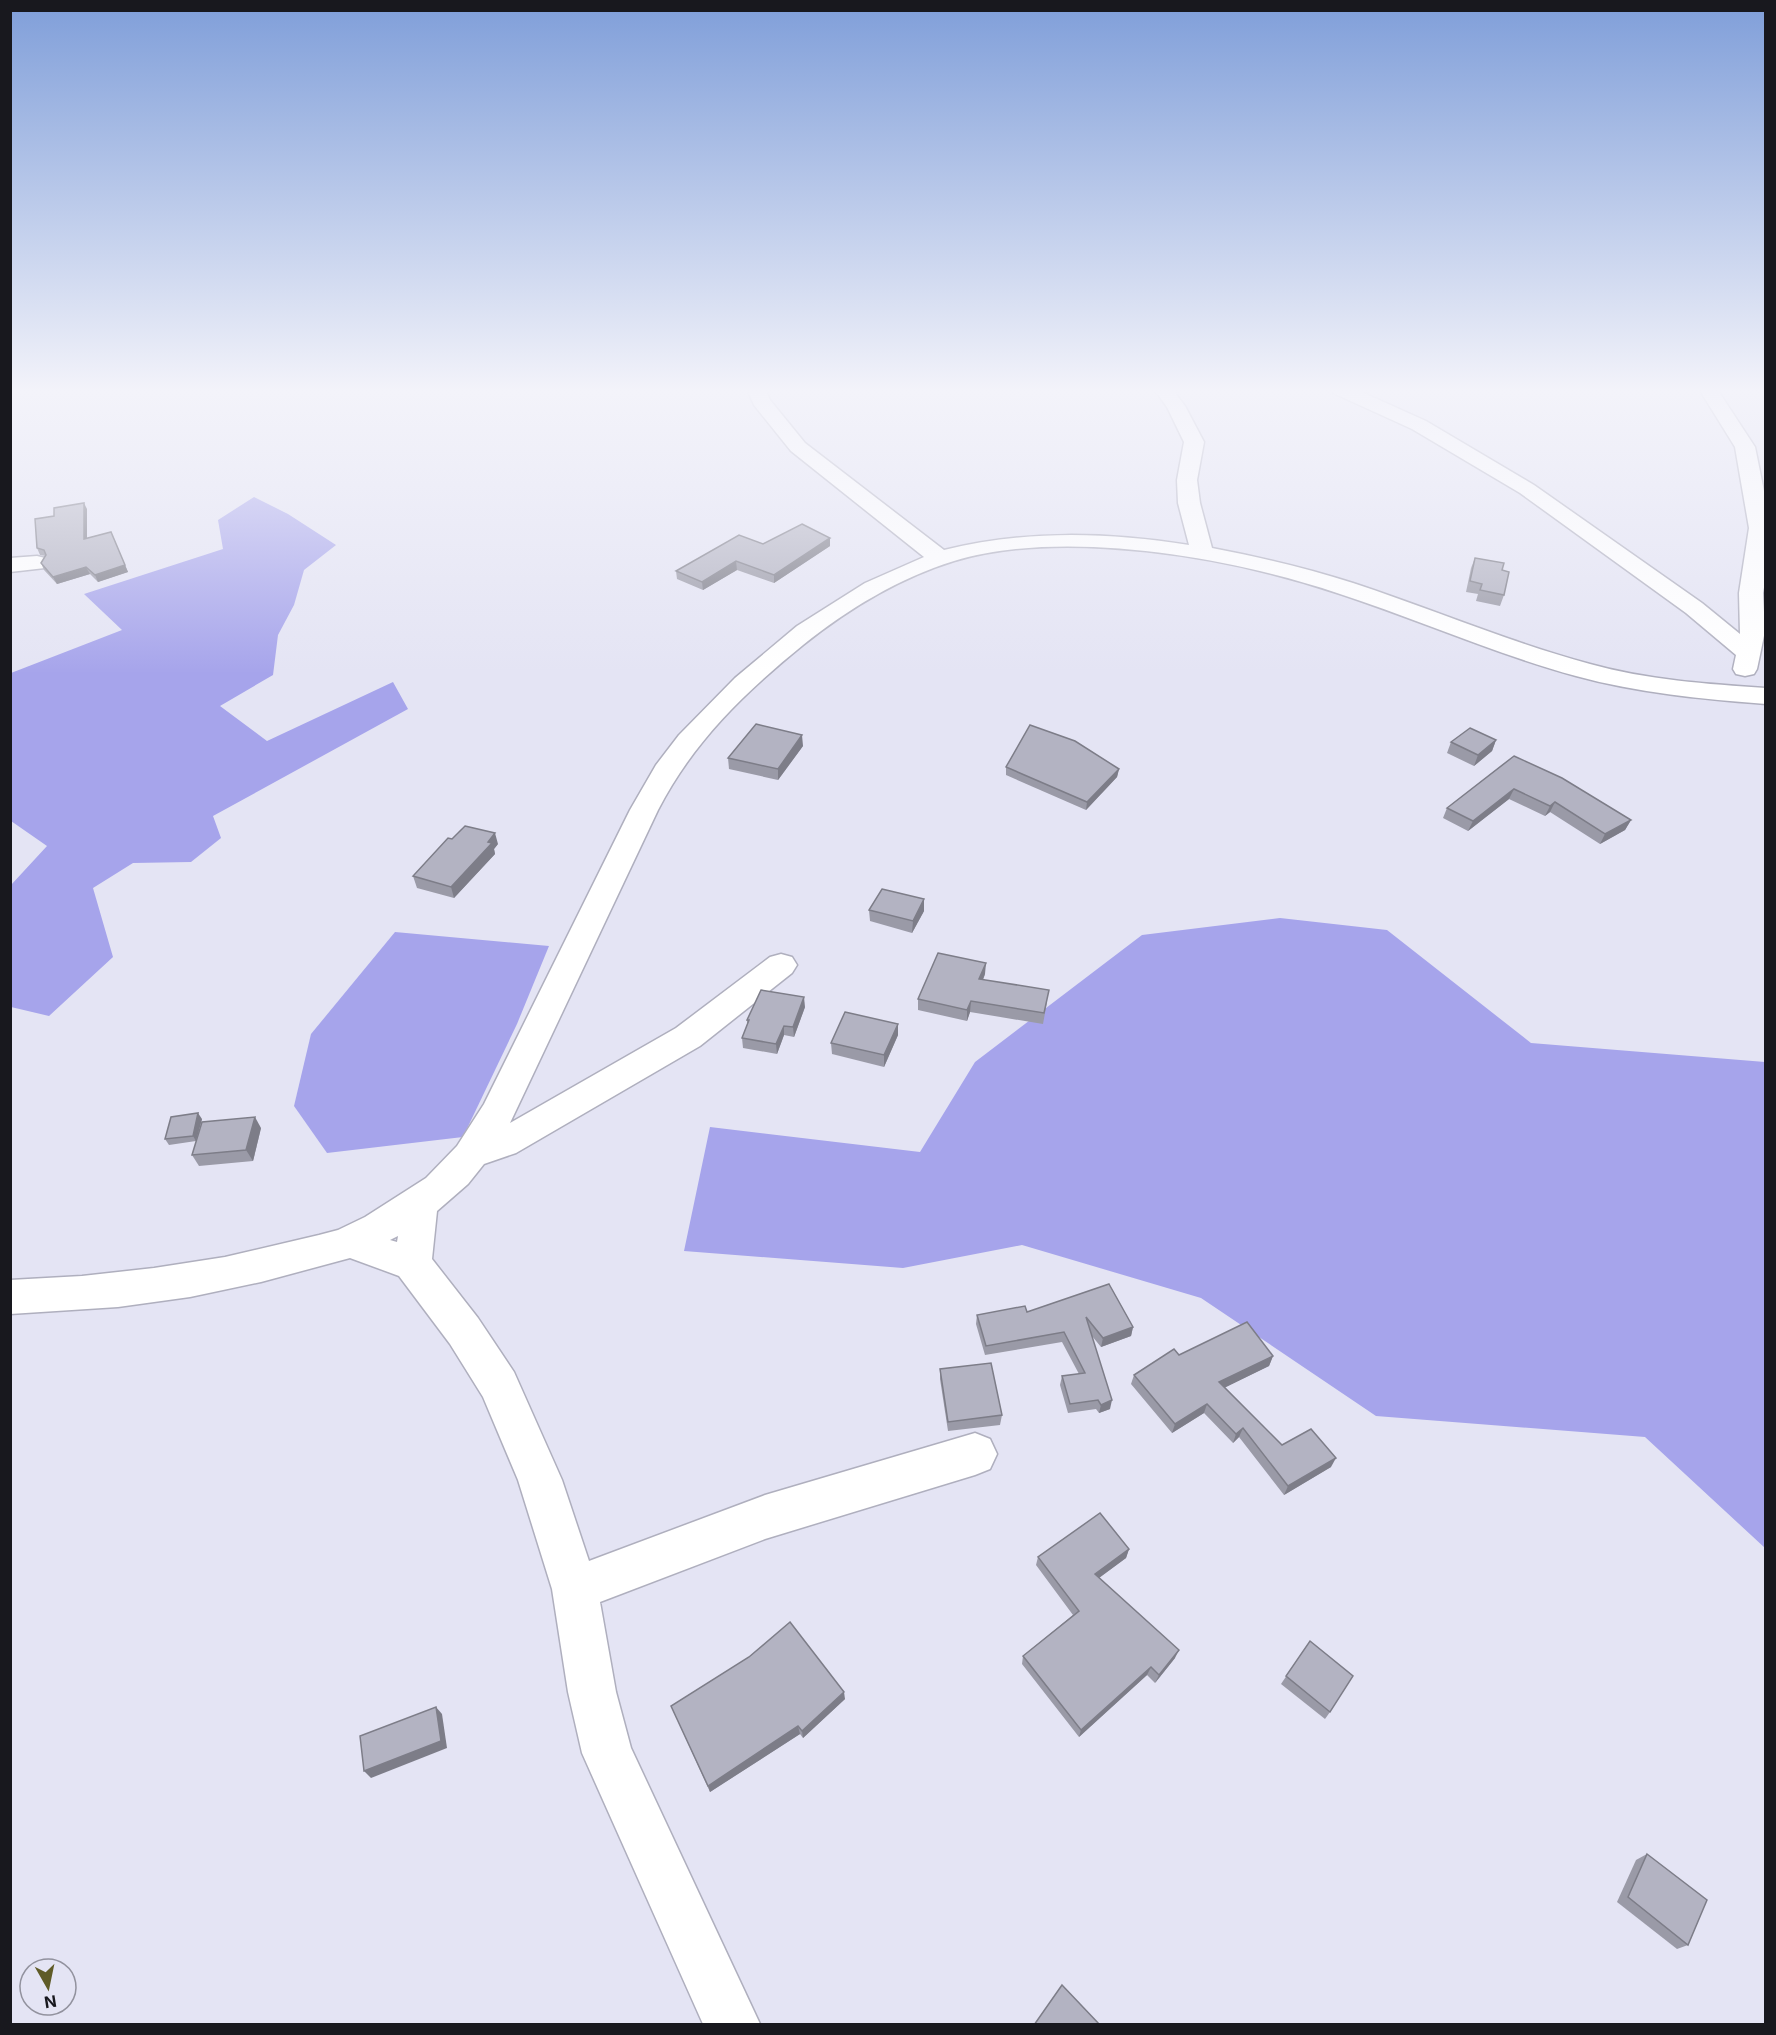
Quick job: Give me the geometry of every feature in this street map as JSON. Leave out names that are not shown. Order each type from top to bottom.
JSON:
[{"type":"street","points":[[845,484],[940,558]]},
{"type":"street","points":[[1187,484],[1189,503],[1202,554]]},
{"type":"street","points":[[1519,484],[1694,608],[1747,652]]},
{"type":"street","points":[[10,1297],[64,1295],[159,1285],[255,1268],[353,1242],[419,1204],[457,1173],[474,1153],[527,1053],[643,812],[680,750],[740,686],[791,642],[866,591],[893,576],[940,558],[985,547],[1030,542],[1071,541],[1202,554],[1325,582],[1587,671],[1656,685],[1753,695],[1747,652],[1753,631],[1751,593],[1760,528],[1752,484]]},
{"type":"street","points":[[10,565],[38,563]]},
{"type":"street","points":[[474,1153],[503,1143],[540,1123],[688,1036],[781,965]]},
{"type":"street","points":[[412,1263],[418,1231],[419,1204]]},
{"type":"street","points":[[353,1242],[376,1253],[412,1263],[464,1331],[498,1385],[540,1480],[575,1590],[592,1692],[607,1753],[732,2025]]},
{"type":"street","points":[[575,1590],[765,1517],[975,1454]]},
{"type":"shaded area","points":[[254,497],[288,514],[336,545],[304,570],[294,605],[278,635],[273,675],[220,706],[267,741],[393,682],[408,709],[213,816],[221,838],[191,862],[133,863],[93,888],[113,957],[49,1016],[11,1007],[11,885],[47,846],[11,821],[11,673],[122,630],[84,594],[223,549],[218,520]]},
{"type":"shaded area","points":[[1280,918],[1387,930],[1531,1043],[1765,1062],[1765,1548],[1645,1437],[1376,1416],[1201,1298],[1022,1245],[903,1268],[684,1251],[710,1127],[920,1152],[975,1062],[1142,935]]},
{"type":"shaded area","points":[[395,932],[549,946],[517,1024],[463,1137],[327,1153],[294,1106],[311,1034]]},
{"type":"building","points":[[84,503],[84,539],[111,532],[125,565],[95,575],[86,567],[53,577],[41,563],[46,555],[44,550],[37,548],[35,519],[54,516],[54,508]]},
{"type":"building","points":[[802,524],[830,538],[774,575],[736,561],[702,582],[676,571],[739,535],[763,544]]},
{"type":"building","points":[[1475,558],[1504,563],[1502,570],[1509,572],[1504,595],[1480,590],[1482,584],[1470,581]]},
{"type":"building","points":[[756,724],[802,735],[778,769],[728,758]]},
{"type":"building","points":[[1030,725],[1075,741],[1119,769],[1087,802],[1006,767]]},
{"type":"building","points":[[1470,728],[1496,740],[1478,755],[1451,742]]},
{"type":"building","points":[[1514,756],[1562,778],[1631,820],[1605,834],[1555,802],[1550,806],[1514,789],[1473,821],[1447,808]]},
{"type":"building","points":[[465,826],[495,833],[488,842],[492,843],[451,887],[413,876],[448,838],[452,839]]},
{"type":"building","points":[[882,889],[924,899],[913,921],[869,910]]},
{"type":"building","points":[[938,953],[986,963],[979,979],[1049,990],[1044,1013],[971,1001],[967,1010],[918,999]]},
{"type":"building","points":[[761,990],[804,997],[793,1027],[784,1026],[776,1044],[742,1038],[749,1020],[747,1020]]},
{"type":"building","points":[[845,1012],[898,1024],[884,1055],[831,1043]]},
{"type":"building","points":[[198,1113],[193,1136],[165,1139],[171,1117]]},
{"type":"building","points":[[255,1117],[246,1150],[192,1155],[202,1122]]},
{"type":"building","points":[[1109,1284],[1133,1327],[1103,1338],[1086,1317],[1112,1400],[1101,1405],[1098,1400],[1070,1404],[1062,1376],[1085,1373],[1064,1332],[986,1346],[977,1315],[1025,1306],[1027,1312]]},
{"type":"building","points":[[1247,1322],[1273,1356],[1219,1382],[1282,1445],[1311,1429],[1336,1458],[1288,1486],[1243,1428],[1236,1434],[1207,1404],[1175,1424],[1134,1375],[1174,1349],[1179,1355]]},
{"type":"building","points":[[991,1363],[1002,1415],[948,1422],[940,1369]]},
{"type":"building","points":[[1100,1513],[1129,1549],[1095,1574],[1179,1650],[1159,1675],[1151,1667],[1081,1730],[1023,1656],[1079,1611],[1038,1557]]},
{"type":"building","points":[[790,1622],[844,1692],[802,1731],[798,1726],[708,1786],[671,1706],[749,1657]]},
{"type":"building","points":[[1310,1641],[1353,1676],[1330,1712],[1286,1676]]},
{"type":"building","points":[[436,1707],[441,1741],[364,1771],[360,1736]]},
{"type":"building","points":[[1647,1854],[1707,1900],[1688,1945],[1628,1897]]},
{"type":"building","points":[[1062,1985],[1100,2025],[1034,2025]]}]
